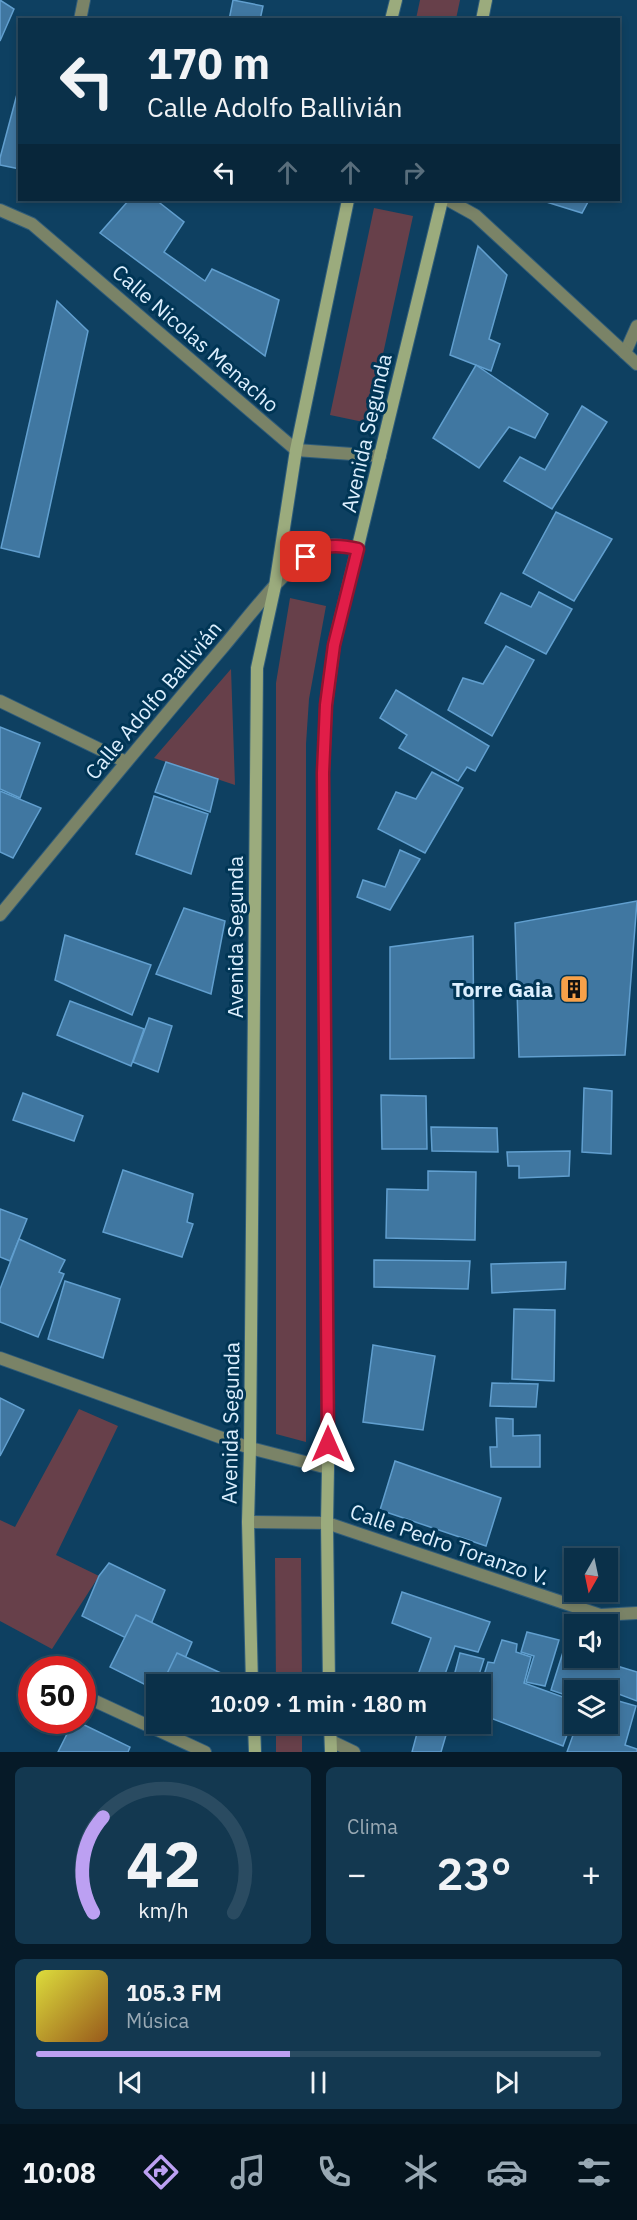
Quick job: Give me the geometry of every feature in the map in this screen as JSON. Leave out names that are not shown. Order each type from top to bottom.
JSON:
[{"type":"main road","points":[[392,18],[396,0]]},
{"type":"main road","points":[[482,18],[486,0]]},
{"type":"main road","name":"Avenida Segunda","points":[[252,1674],[248,1522],[257,668],[275,586],[296,450],[348,201]]},
{"type":"main road","name":"Avenida Segunda","points":[[329,1674],[323,773],[326,705],[334,645],[442,201]]},
{"type":"main road","points":[[254,1734],[255,1752]]},
{"type":"street","points":[[80,18],[84,0]]},
{"type":"street","points":[[449,201],[475,215],[637,364]]},
{"type":"street","name":"Calle Nicolas Menacho","points":[[0,210],[32,224],[296,450]]},
{"type":"street","points":[[625,353],[637,326]]},
{"type":"street","points":[[296,450],[380,456]]},
{"type":"street","name":"Calle Adolfo Ballivián","points":[[0,915],[275,586],[319,548],[336,544],[358,549]]},
{"type":"street","points":[[0,701],[126,762]]},
{"type":"street","points":[[0,1358],[250,1448],[328,1468]]},
{"type":"street","name":"Calle Pedro Toranzo V.","points":[[248,1522],[327,1523],[600,1615],[637,1613]]},
{"type":"street","points":[[96,1701],[205,1752]]},
{"type":"street","points":[[331,1747],[354,1752]]},
{"type":"shaded area","points":[[420,0],[460,0],[456,18],[416,18]]},
{"type":"shaded area","points":[[374,208],[413,216],[368,423],[330,415]]},
{"type":"shaded area","points":[[290,598],[326,606],[309,699],[306,744],[306,1442],[276,1434],[276,683]]},
{"type":"shaded area","points":[[231,669],[235,785],[154,758]]},
{"type":"shaded area","points":[[79,1409],[118,1426],[56,1555],[99,1576],[52,1649],[0,1621],[0,1520],[15,1527]]},
{"type":"shaded area","points":[[275,1558],[301,1558],[302,1674],[276,1674]]},
{"type":"shaded area","points":[[276,1734],[302,1734],[302,1752],[276,1752]]},
{"type":"building","points":[[0,0],[14,9],[0,41]]},
{"type":"building","points":[[233,0],[263,6],[260,18],[229,18]]},
{"type":"building","points":[[18,90],[18,169],[0,165]]},
{"type":"building","points":[[128,201],[157,201],[184,222],[164,252],[205,281],[212,269],[279,300],[265,356],[100,233]]},
{"type":"building","points":[[543,201],[588,201],[582,213]]},
{"type":"building","points":[[478,246],[507,275],[489,339],[500,344],[491,371],[450,355]]},
{"type":"building","points":[[57,301],[88,331],[39,557],[1,548]]},
{"type":"building","points":[[476,365],[548,414],[535,438],[509,427],[479,468],[433,438]]},
{"type":"building","points":[[582,406],[607,422],[552,509],[504,481],[520,457],[545,470]]},
{"type":"building","points":[[556,512],[612,539],[574,601],[523,573]]},
{"type":"building","points":[[539,592],[572,609],[546,654],[485,623],[501,593],[531,607]]},
{"type":"building","points":[[506,646],[534,660],[492,736],[448,710],[463,678],[483,684]]},
{"type":"building","points":[[396,690],[489,746],[475,771],[467,767],[458,781],[399,748],[407,735],[380,718]]},
{"type":"building","points":[[0,727],[40,743],[20,798],[0,789]]},
{"type":"building","points":[[166,762],[218,779],[210,812],[155,792]]},
{"type":"building","points":[[432,772],[463,788],[425,853],[378,829],[396,792],[416,799]]},
{"type":"building","points":[[0,791],[41,808],[13,858],[0,852]]},
{"type":"building","points":[[154,796],[208,814],[191,874],[136,854]]},
{"type":"building","points":[[400,850],[420,859],[390,910],[357,897],[363,880],[385,887]]},
{"type":"building","name":"Torre Gaia","points":[[637,901],[625,1055],[519,1057],[515,923]]},
{"type":"building","points":[[184,908],[225,921],[211,994],[156,974]]},
{"type":"building","points":[[65,935],[151,965],[132,1015],[55,980]]},
{"type":"building","name":"Torre Gaia","points":[[473,936],[474,1058],[390,1059],[390,947]]},
{"type":"building","points":[[70,1001],[144,1029],[131,1066],[57,1035]]},
{"type":"building","points":[[149,1018],[172,1026],[158,1072],[133,1062]]},
{"type":"building","points":[[584,1088],[612,1091],[611,1154],[582,1152]]},
{"type":"building","points":[[23,1093],[83,1116],[74,1141],[13,1120]]},
{"type":"building","points":[[381,1095],[426,1096],[427,1149],[382,1149]]},
{"type":"building","points":[[431,1127],[497,1128],[498,1152],[432,1151]]},
{"type":"building","points":[[570,1151],[569,1176],[519,1178],[519,1166],[508,1166],[507,1152]]},
{"type":"building","points":[[123,1170],[193,1194],[187,1222],[193,1224],[182,1257],[103,1232]]},
{"type":"building","points":[[428,1171],[476,1172],[475,1240],[386,1238],[387,1189],[428,1190]]},
{"type":"building","points":[[0,1209],[27,1219],[10,1261],[0,1257]]},
{"type":"building","points":[[19,1239],[65,1260],[59,1272],[64,1274],[38,1337],[0,1322],[0,1289]]},
{"type":"building","points":[[374,1260],[470,1261],[468,1289],[374,1287]]},
{"type":"building","points":[[566,1262],[565,1289],[492,1293],[491,1264]]},
{"type":"building","points":[[65,1281],[120,1299],[103,1358],[48,1339]]},
{"type":"building","points":[[514,1309],[555,1310],[554,1381],[512,1379]]},
{"type":"building","points":[[373,1345],[435,1356],[423,1430],[363,1422]]},
{"type":"building","points":[[492,1383],[538,1384],[536,1407],[490,1406]]},
{"type":"building","points":[[0,1398],[24,1410],[0,1456]]},
{"type":"building","points":[[496,1418],[513,1419],[513,1436],[540,1435],[540,1467],[491,1467],[490,1447],[497,1447]]},
{"type":"building","points":[[395,1461],[501,1498],[486,1546],[380,1510]]},
{"type":"building","points":[[109,1563],[165,1590],[142,1646],[82,1616],[99,1576]]},
{"type":"building","points":[[402,1592],[490,1622],[478,1652],[455,1646],[445,1674],[418,1674],[431,1638],[392,1623]]},
{"type":"building","points":[[136,1615],[192,1642],[178,1674],[146,1674],[146,1685],[110,1667]]},
{"type":"building","points":[[527,1632],[559,1640],[545,1686],[526,1682],[534,1656],[521,1652]]},
{"type":"building","points":[[502,1640],[517,1644],[516,1652],[531,1657],[524,1683],[564,1697],[564,1734],[567,1734],[563,1746],[491,1718],[491,1674],[484,1674],[488,1662],[494,1663]]},
{"type":"building","points":[[564,1649],[564,1668],[618,1666],[637,1672],[637,1701],[618,1694],[618,1680],[564,1680],[564,1695],[551,1690]]},
{"type":"building","points":[[177,1653],[223,1674],[167,1674]]},
{"type":"building","points":[[460,1653],[484,1659],[479,1674],[455,1674]]},
{"type":"building","points":[[618,1701],[636,1706],[625,1745],[637,1749],[637,1752],[567,1752],[573,1734],[618,1734]]},
{"type":"building","points":[[96,1731],[130,1747],[128,1752],[58,1752],[67,1734],[96,1734]]},
{"type":"building","points":[[417,1734],[446,1735],[441,1752],[412,1752]]},
{"type":"place","name":"Torre Gaia","points":[[574,989]]},
{"type":"route","points":[[306,557],[319,548],[336,544],[358,549],[334,645],[326,705],[323,773],[328,1444]]}]
